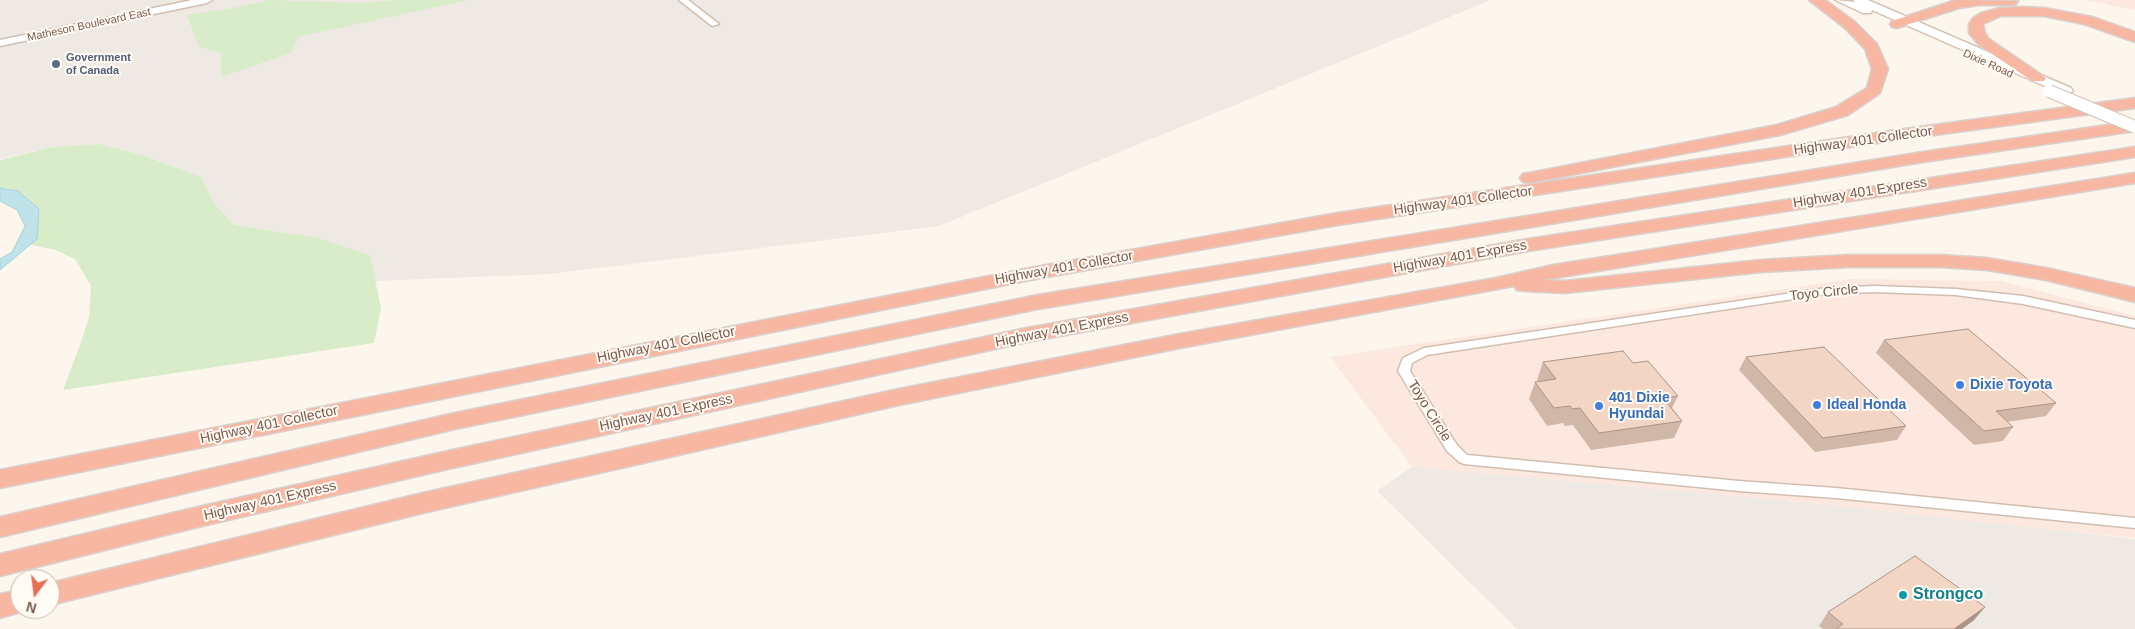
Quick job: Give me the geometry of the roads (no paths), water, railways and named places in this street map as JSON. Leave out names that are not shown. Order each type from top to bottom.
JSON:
[{"type":"highway","points":[[1338,219],[1540,175],[1780,130],[1842,111],[1874,90],[1880,69],[1872,48],[1850,25],[1816,0]]},
{"type":"highway","points":[[1902,22],[1957,4],[2009,1],[2041,3],[2126,19]]},
{"type":"highway","points":[[2038,78],[1984,42],[1977,33],[1976,24],[1978,21],[1992,14],[2007,11],[2049,13],[2087,20],[2135,37]]},
{"type":"highway","points":[[1999,122],[2026,110],[2135,90]]},
{"type":"highway","name":"Highway 401 Collector","points":[[0,479],[1011,278],[1338,219],[2135,103]]},
{"type":"highway","name":"Highway 401 Express","points":[[0,527],[455,421],[1038,302],[1923,157],[2135,127]]},
{"type":"highway","name":"Highway 401 Express","points":[[0,565],[198,517],[448,460],[1027,335],[1528,245],[2135,152]]},
{"type":"highway","points":[[60,592],[428,502],[899,398],[1185,340],[1496,284],[1553,271],[2135,178]]},
{"type":"highway","points":[[1496,284],[1565,287],[1761,266],[1849,261],[1940,261],[1987,264],[2046,274],[2135,295]]},
{"type":"main road","name":"Dixie Road","points":[[1841,0],[1902,22],[2135,118]]},
{"type":"main road","name":"Dixie Road","points":[[1859,0],[2049,91],[2135,127]]},
{"type":"street","name":"Matheson Boulevard East","points":[[0,43],[207,0]]},
{"type":"street","points":[[683,0],[715,24]]},
{"type":"street","name":"Toyo Circle","points":[[2135,324],[2023,300],[1956,292],[1875,289],[1826,291],[1424,352],[1407,362],[1404,371],[1452,448],[1464,460],[1846,494],[2135,523]]},
{"type":"water","points":[[0,188],[18,191],[39,209],[37,239],[0,270],[0,259],[12,252],[25,226],[17,210],[0,201]]},
{"type":"place","name":"Government of Canada","points":[[56,64]]},
{"type":"place","name":"Dixie Toyota","points":[[1960,385]]},
{"type":"place","name":"Ideal Honda","points":[[1817,405]]},
{"type":"place","name":"401 Dixie Hyundai","points":[[1599,406]]},
{"type":"place","name":"Strongco","points":[[1903,595]]}]
